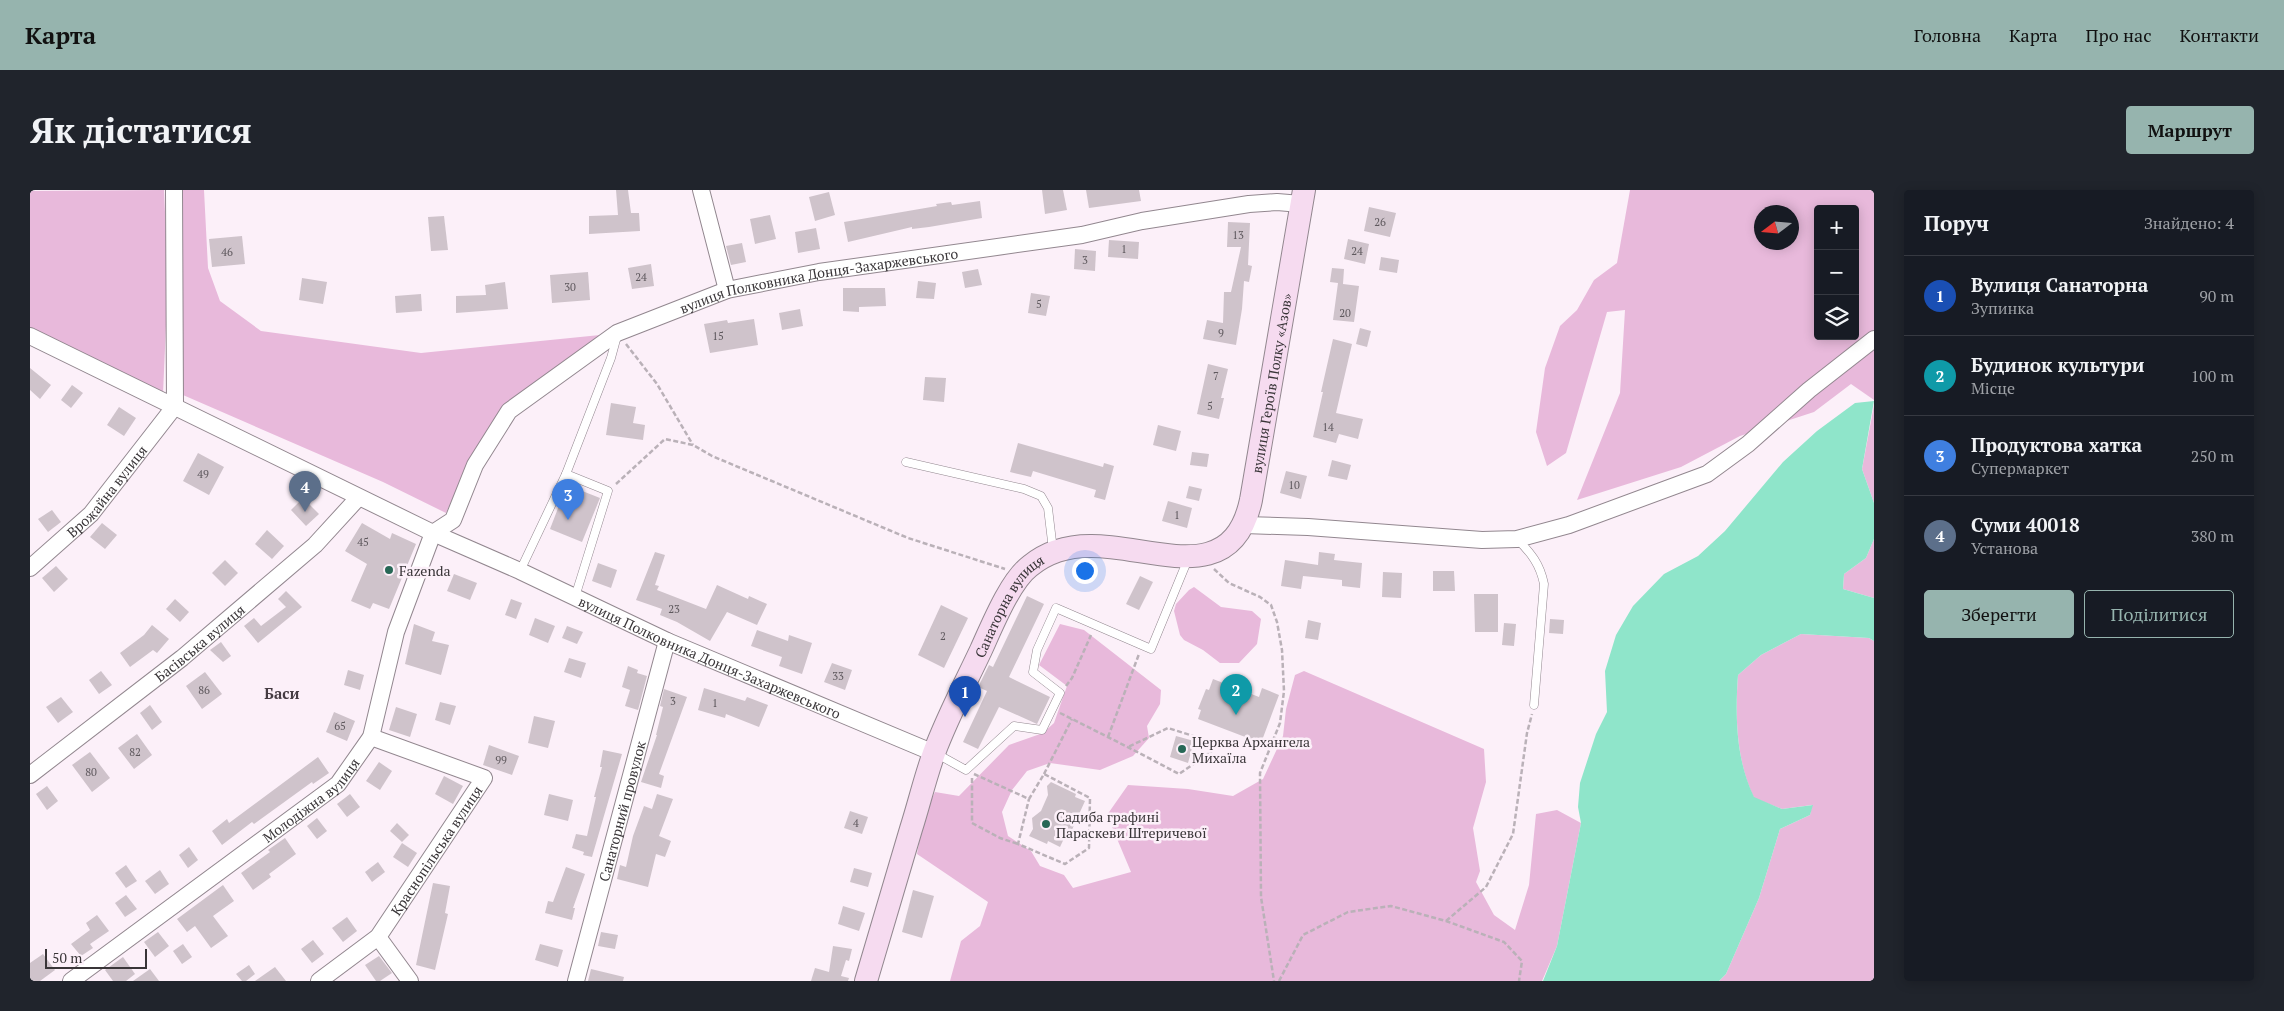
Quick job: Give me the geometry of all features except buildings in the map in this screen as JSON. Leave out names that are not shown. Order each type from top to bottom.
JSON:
[{"type":"main road","name":"вулиця Героїв Полку «Азов»","points":[[1196,556],[1229,543],[1244,526],[1253,490],[1303,197]]},
{"type":"main road","name":"Санаторна вулиця","points":[[866,981],[934,753],[997,615],[1020,577],[1029,566],[1053,552],[1070,547],[1091,546],[1196,556]]},
{"type":"street","points":[[174,190],[175,406]]},
{"type":"street","points":[[701,190],[726,290]]},
{"type":"street","name":"вулиця Полковника Донця-Захаржевського","points":[[433,534],[453,520],[475,465],[509,411],[617,333],[726,290],[819,272],[1082,234],[1142,221],[1303,197]]},
{"type":"street","name":"вулиця Полковника Донця-Захаржевського","points":[[30,336],[433,534],[520,571],[667,641],[934,753]]},
{"type":"street","points":[[1244,526],[1308,527],[1482,540],[1517,539],[1569,525],[1707,474],[1748,444],[1809,390],[1874,338]]},
{"type":"street","name":"Врожайна вулиця","points":[[30,568],[91,514],[175,406]]},
{"type":"street","name":"Басівська вулиця","points":[[30,775],[182,658],[315,545],[358,498]]},
{"type":"street","name":"Молодіжна вулиця","points":[[71,981],[338,784],[370,737],[396,632],[433,534]]},
{"type":"street","name":"Санаторний провулок","points":[[576,981],[667,641]]},
{"type":"street","name":"Краснопільська вулиця","points":[[319,981],[378,938],[484,778],[370,737]]},
{"type":"street","points":[[378,938],[410,981]]},
{"type":"lane","points":[[520,571],[566,474],[611,358],[617,333]]},
{"type":"lane","points":[[906,462],[1024,489],[1041,496],[1048,508],[1053,552]]},
{"type":"lane","points":[[566,474],[608,491],[575,597]]},
{"type":"lane","points":[[1517,539],[1532,554],[1541,569],[1544,584],[1534,705]]},
{"type":"lane","points":[[934,753],[966,770],[1014,726],[1042,730],[1060,692],[1033,672],[1037,650],[1056,608],[1151,649],[1196,556]]},
{"type":"path","points":[[617,333],[657,384],[693,445]]},
{"type":"path","points":[[608,491],[665,439],[693,445],[712,456],[908,538],[999,566],[1020,577]]},
{"type":"path","points":[[1196,556],[1229,582],[1260,597],[1271,605],[1278,622],[1282,650],[1284,691],[1280,724],[1260,773],[1261,897],[1274,981]]},
{"type":"path","points":[[1060,692],[1072,678],[1096,626]]},
{"type":"path","points":[[1108,737],[1142,645]]},
{"type":"path","points":[[1446,921],[1486,887],[1513,834],[1527,733],[1534,705]]},
{"type":"path","points":[[1052,708],[1179,774],[1211,752],[1203,739],[1168,728],[1128,747]]},
{"type":"path","points":[[1018,844],[1029,799],[1072,719]]},
{"type":"path","points":[[1029,799],[972,773],[972,824],[1000,838],[1065,864],[1089,848],[1090,798],[1044,774]]},
{"type":"path","points":[[1279,981],[1303,935],[1348,912],[1392,906],[1446,921],[1504,942],[1522,961],[1519,981]]},
{"type":"shaded area","points":[[164,190],[168,279],[163,394],[30,331],[30,191]]},
{"type":"shaded area","points":[[182,190],[204,190],[208,268],[220,301],[261,331],[421,353],[610,334],[505,408],[470,461],[446,513],[383,482],[183,395]]},
{"type":"shaded area","points":[[1630,190],[1874,190],[1874,400],[1851,384],[1814,412],[1740,436],[1681,467],[1577,500],[1620,393],[1625,310],[1607,312],[1566,453],[1547,466],[1536,432],[1545,368],[1560,326],[1577,310],[1594,280],[1617,263]]},
{"type":"shaded area","points":[[1874,401],[1862,469],[1874,503],[1874,539],[1866,558],[1844,574],[1843,589],[1874,598],[1874,641],[1869,638],[1801,634],[1761,655],[1738,675],[1738,738],[1743,768],[1754,797],[1782,809],[1813,805],[1810,815],[1780,829],[1759,898],[1726,974],[1719,981],[1543,981],[1557,946],[1581,823],[1578,807],[1580,783],[1596,734],[1607,712],[1605,671],[1616,635],[1633,606],[1664,574],[1698,556],[1725,531],[1783,462],[1817,431],[1855,403]]},
{"type":"shaded area","points":[[1874,405],[1874,503],[1862,469]]},
{"type":"shaded area","points":[[1874,539],[1874,598],[1843,589],[1844,574],[1866,558]]},
{"type":"shaded area","points":[[1194,587],[1221,607],[1252,611],[1261,619],[1257,644],[1239,663],[1220,663],[1203,650],[1184,640],[1180,635],[1174,611],[1176,604]]},
{"type":"shaded area","points":[[1060,624],[1084,630],[1161,690],[1160,704],[1147,726],[1149,738],[1133,756],[1100,770],[1050,763],[1027,771],[1012,790],[1002,812],[1008,836],[1031,851],[1040,866],[1064,875],[1073,888],[1131,872],[1107,815],[1128,785],[1188,789],[1233,796],[1263,779],[1283,736],[1286,709],[1295,675],[1304,671],[1484,749],[1486,782],[1473,828],[1480,871],[1476,882],[1494,915],[1515,930],[1529,885],[1536,814],[1557,810],[1581,823],[1557,946],[1542,981],[950,981],[961,941],[980,926],[988,902],[917,854],[924,815],[935,792],[959,796],[1009,745],[1043,733],[1054,723],[1067,686],[1039,665]]},
{"type":"shaded area","points":[[1801,634],[1869,638],[1874,641],[1874,981],[1719,981],[1726,974],[1759,898],[1780,829],[1810,815],[1812,805],[1782,809],[1754,798],[1743,769],[1738,738],[1738,675],[1761,655]]},
{"type":"place","name":"Суми 40018","points":[[305,512]]},
{"type":"place","name":"Продуктова хатка","points":[[568,520]]},
{"type":"place","name":"Fazenda","points":[[389,570]]},
{"type":"place","name":"Будинок культури","points":[[1236,715]]},
{"type":"place","name":"Вулиця Санаторна","points":[[965,717]]},
{"type":"place","name":"Церква Архангела Михаїла","points":[[1182,749]]},
{"type":"place","name":"Садиба графині Параскеви Штеричевої","points":[[1046,824]]},
{"type":"district","name":"Баси","points":[[282,693]]}]
